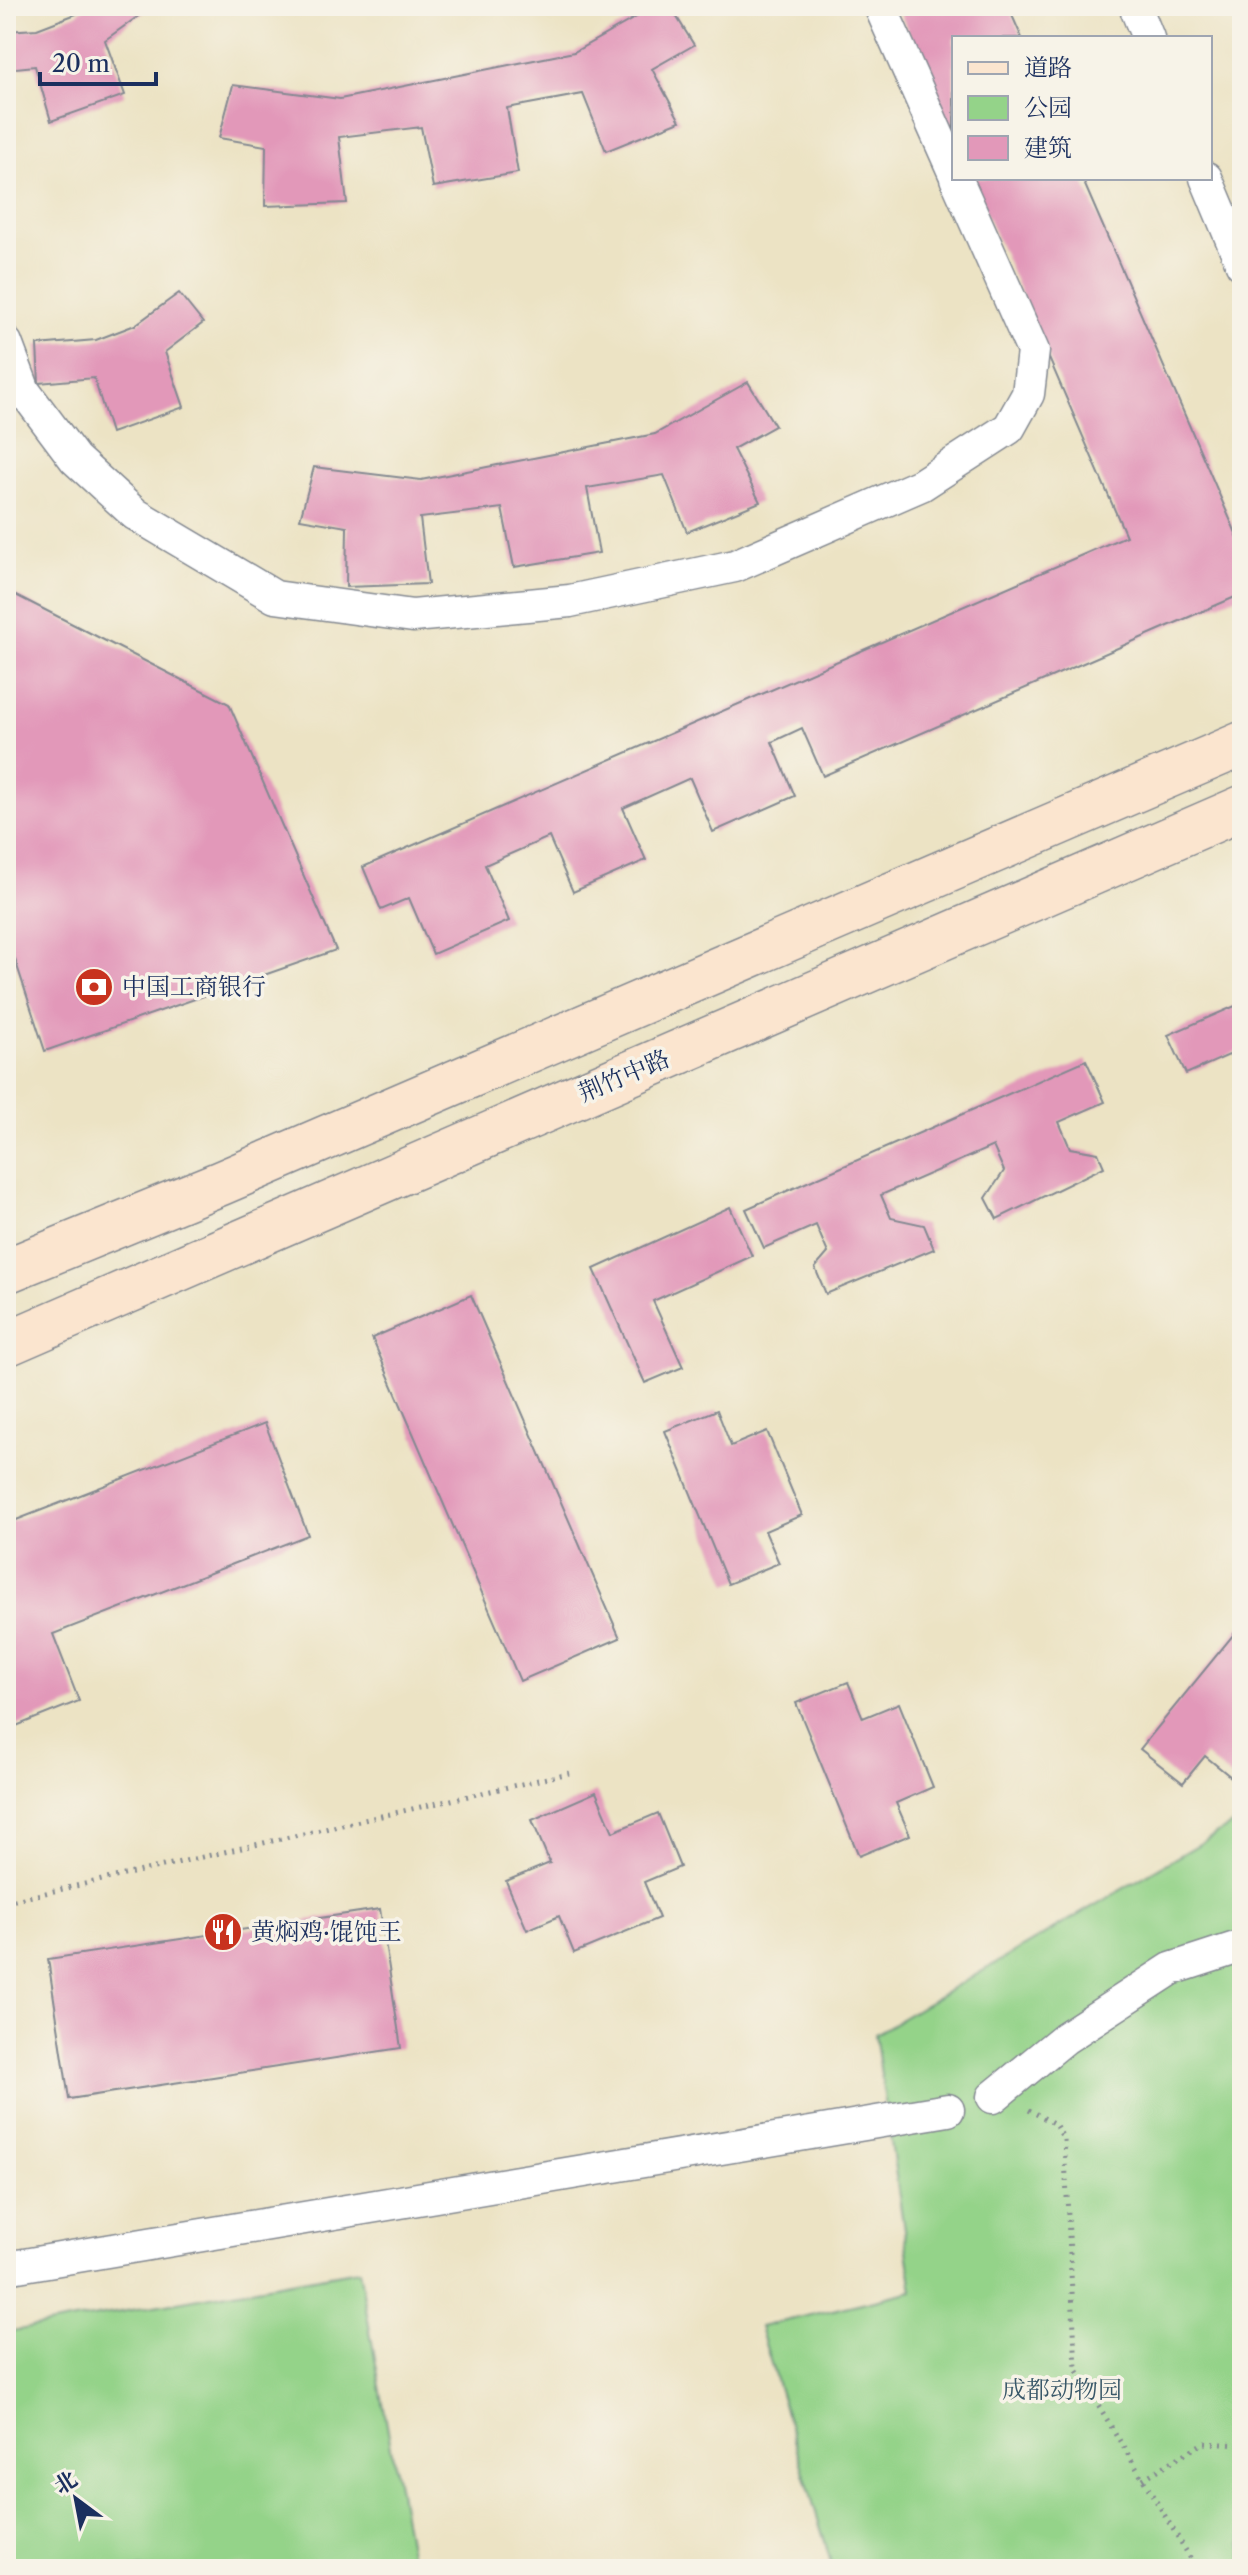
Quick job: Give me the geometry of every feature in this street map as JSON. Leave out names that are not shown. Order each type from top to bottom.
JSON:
[{"type":"main road","points":[[6,1271],[250,1170],[1242,744]]},
{"type":"main road","name":"荆竹中路","points":[[6,1344],[1242,808]]},
{"type":"street","points":[[880,6],[952,168]]},
{"type":"street","points":[[1135,6],[1147,36]]},
{"type":"street","points":[[6,343],[24,391],[75,459],[135,514],[275,597],[413,616],[570,601],[735,566],[921,485],[1009,428],[1028,394],[1033,351],[957,180]]},
{"type":"street","points":[[1207,180],[1242,264]]},
{"type":"street","points":[[993,2097],[1065,2038],[1171,1969],[1242,1946]]},
{"type":"street","points":[[6,2268],[948,2110]]},
{"type":"path","points":[[6,1902],[569,1773]]},
{"type":"path","points":[[993,2097],[1055,2124],[1064,2139],[1076,2368],[1197,2569]]},
{"type":"path","points":[[1143,2479],[1203,2443],[1242,2445]]},
{"type":"green space","name":"成都动物园","points":[[1242,1819],[1242,2569],[833,2569],[760,2327],[913,2291],[875,2034]]},
{"type":"green space","points":[[359,2270],[413,2569],[6,2569],[6,2332]]},
{"type":"building","points":[[87,6],[139,6],[144,12],[105,40],[125,95],[51,121],[35,66],[6,69],[6,31],[37,29],[76,14]]},
{"type":"building","points":[[656,6],[670,6],[694,45],[652,69],[680,121],[606,151],[583,94],[507,108],[518,173],[433,187],[421,127],[339,137],[347,203],[265,206],[266,146],[219,138],[233,85],[340,99],[574,52]]},
{"type":"building","points":[[897,6],[1008,6],[1021,36],[952,36],[952,133]]},
{"type":"building","points":[[972,180],[1083,180],[1242,547],[1242,594],[823,776],[802,728],[772,742],[795,796],[713,832],[690,778],[623,808],[646,860],[573,892],[549,837],[485,865],[509,921],[433,954],[409,898],[381,910],[363,867],[1126,536]]},
{"type":"building","points":[[179,293],[203,323],[165,352],[184,407],[111,433],[94,378],[39,383],[37,345],[96,340],[135,325]]},
{"type":"building","points":[[748,382],[775,426],[733,449],[760,502],[687,532],[664,475],[587,488],[599,553],[514,567],[502,508],[420,518],[428,584],[346,587],[347,527],[300,519],[314,467],[421,480],[655,434]]},
{"type":"building","points":[[6,590],[229,704],[336,950],[45,1051],[6,932]]},
{"type":"building","points":[[1242,1003],[1242,1059],[1238,1051],[1186,1074],[1168,1035]]},
{"type":"building","points":[[1086,1060],[1105,1102],[1059,1122],[1070,1148],[1098,1153],[1104,1167],[997,1219],[986,1198],[1004,1171],[993,1146],[881,1195],[891,1218],[924,1225],[934,1249],[826,1294],[815,1268],[828,1253],[816,1225],[764,1248],[746,1209]]},
{"type":"building","points":[[730,1207],[752,1256],[653,1301],[683,1367],[645,1383],[594,1269]]},
{"type":"building","points":[[471,1295],[620,1638],[520,1681],[372,1338]]},
{"type":"building","points":[[717,1410],[731,1446],[767,1431],[802,1515],[765,1531],[779,1563],[728,1584],[665,1431]]},
{"type":"building","points":[[265,1423],[308,1535],[53,1634],[79,1701],[6,1730],[6,1524]]},
{"type":"building","points":[[1242,1624],[1242,1774],[1236,1781],[1205,1756],[1183,1783],[1140,1749]]},
{"type":"building","points":[[848,1682],[863,1718],[899,1703],[933,1787],[896,1803],[910,1835],[859,1856],[796,1703]]},
{"type":"building","points":[[596,1792],[613,1832],[658,1813],[680,1867],[644,1882],[659,1918],[574,1953],[559,1916],[527,1930],[506,1881],[550,1863],[532,1820]]},
{"type":"building","points":[[380,1909],[401,2048],[69,2099],[48,1959]]},
{"type":"building","points":[[243,2565],[244,2569],[222,2569],[222,2567]]},
{"type":"place","name":"中国工商银行","points":[[94,987]]},
{"type":"place","name":"黄焖鸡·馄饨王","points":[[223,1932]]}]
